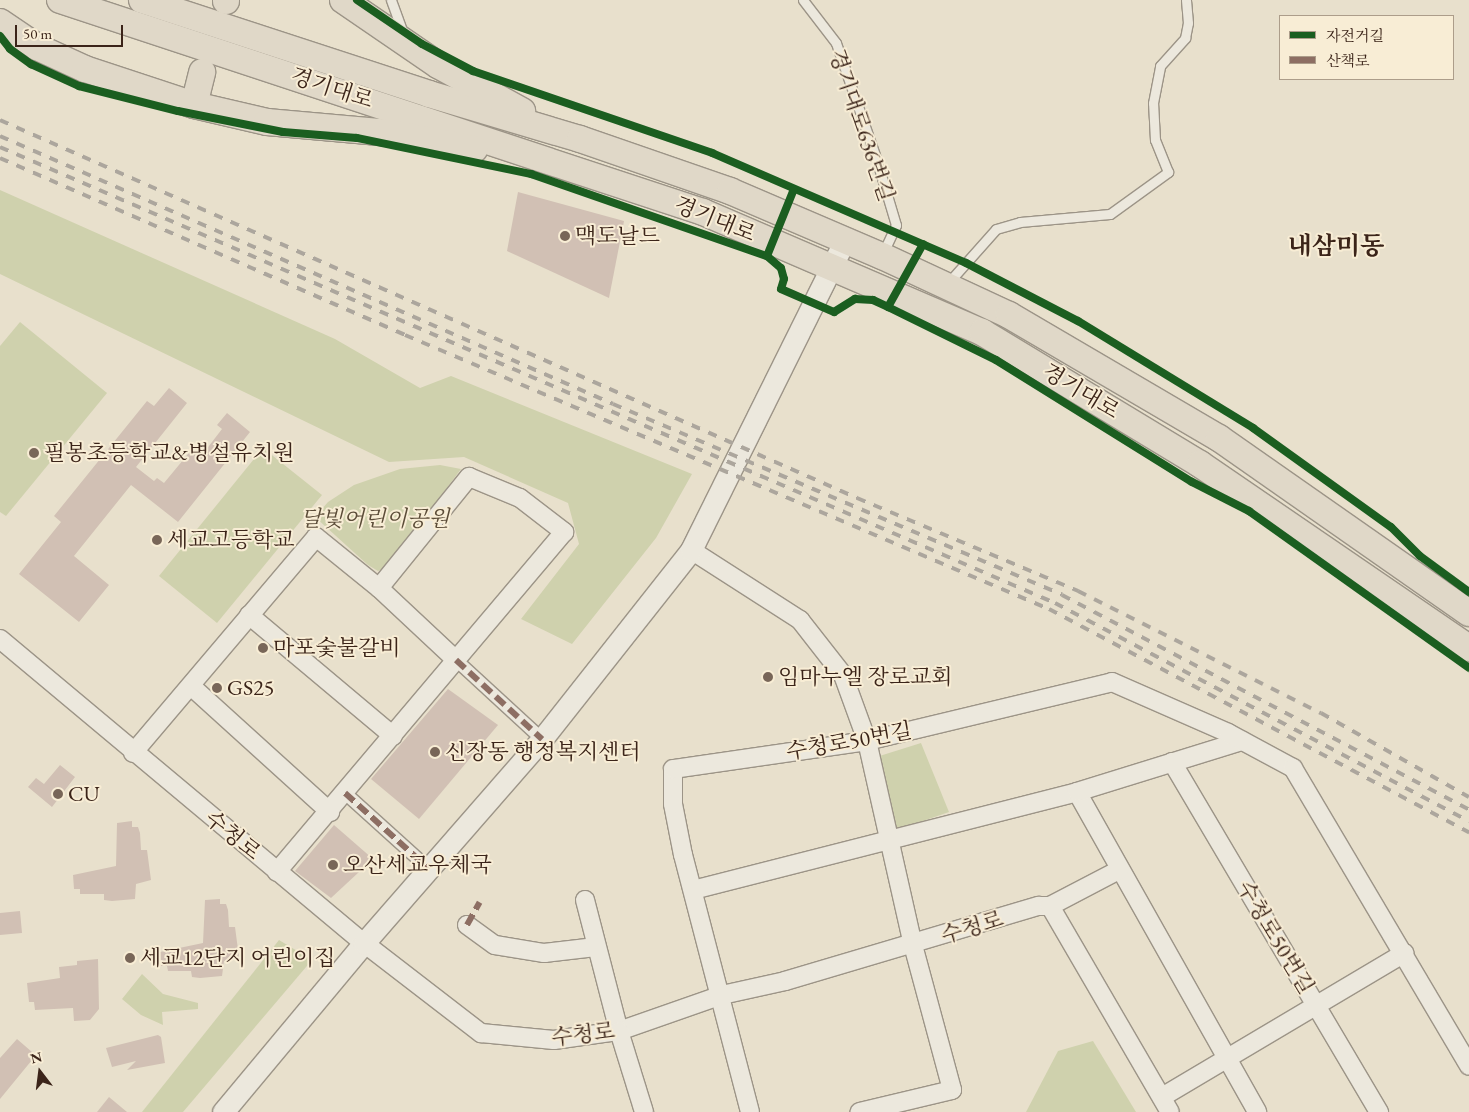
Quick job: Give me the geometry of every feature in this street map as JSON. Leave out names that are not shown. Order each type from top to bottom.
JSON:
[{"type":"main road","name":"경기대로","points":[[60,0],[440,123],[703,212],[982,332],[1200,464],[1469,648]]},
{"type":"main road","name":"경기대로","points":[[142,0],[560,133],[730,191],[882,256],[1009,315],[1219,438],[1469,613]]},
{"type":"main road","points":[[343,0],[438,65],[560,133]]},
{"type":"main road","points":[[0,22],[37,47],[85,69],[194,105],[267,122],[391,133],[511,158],[549,161]]},
{"type":"main road","points":[[194,105],[202,72]]},
{"type":"street","points":[[223,1112],[364,943],[542,739],[691,550],[845,240]]},
{"type":"street","points":[[278,872],[564,532],[520,498],[469,477],[379,588]]},
{"type":"street","points":[[133,753],[316,537],[379,588],[542,739]]},
{"type":"street","points":[[691,550],[800,620],[843,675],[867,741],[888,841],[913,945],[952,1090],[860,1112]]},
{"type":"street","points":[[249,615],[393,736]]},
{"type":"street","name":"수청로","points":[[0,640],[82,705],[133,753],[364,943],[481,1033],[554,1040],[619,1031],[722,995],[913,945],[1039,906],[1050,906],[1119,870]]},
{"type":"street","name":"수청로50번길","points":[[750,1112],[673,804],[673,769],[867,741],[1112,682],[1242,741],[1293,768],[1405,953],[1469,1066]]},
{"type":"street","points":[[191,686],[330,812]]},
{"type":"street","points":[[693,890],[1077,792],[1242,741]]},
{"type":"street","name":"수청로50번길","points":[[1172,762],[1379,1112]]},
{"type":"street","points":[[1077,792],[1119,870],[1257,1112]]},
{"type":"street","points":[[345,793],[429,869]]},
{"type":"street","points":[[585,900],[619,1031],[644,1112]]},
{"type":"street","points":[[1050,906],[1166,1105],[1225,1058],[1405,953]]},
{"type":"street","points":[[467,925],[495,945],[534,952],[596,947]]},
{"type":"lane","points":[[391,0],[408,45]]},
{"type":"lane","name":"경기대로636번길","points":[[803,0],[836,43],[876,158],[896,225],[882,256]]},
{"type":"lane","points":[[946,286],[996,229],[1020,222],[1110,214],[1168,172],[1155,140],[1153,103],[1160,66],[1185,38],[1188,23],[1186,0]]},
{"type":"green space","points":[[0,190],[335,339],[420,388],[451,376],[692,474],[656,538],[572,644],[521,619],[579,544],[568,503],[464,457],[389,462],[0,274]]},
{"type":"green space","name":"필봉초등학교&병설유치원","points":[[20,322],[107,393],[6,516],[0,512],[0,346]]},
{"type":"green space","points":[[263,448],[322,495],[217,623],[159,576]]},
{"type":"green space","name":"달빛어린이공원","points":[[440,465],[461,469],[388,567],[378,571],[368,565],[315,517],[328,502],[354,485],[400,469]]},
{"type":"green space","points":[[921,743],[949,812],[888,833],[870,759]]},
{"type":"green space","points":[[279,940],[312,960],[183,1112],[142,1112]]},
{"type":"green space","points":[[142,974],[163,994],[198,1003],[198,1009],[162,1012],[163,1025],[141,1015],[122,999]]},
{"type":"green space","points":[[1093,1041],[1136,1112],[1026,1112],[1058,1051]]},
{"type":"building","name":"맥도날드","points":[[518,192],[624,221],[609,298],[507,251]]},
{"type":"building","points":[[169,388],[187,403],[136,467],[154,481],[157,478],[164,483],[193,448],[202,455],[222,429],[217,425],[227,413],[250,432],[178,522],[131,485],[74,556],[109,585],[79,622],[19,574],[61,522],[54,516],[147,401],[154,406]]},
{"type":"building","name":"신장동 행정복지센터","points":[[448,689],[498,725],[419,819],[371,779]]},
{"type":"building","points":[[60,765],[75,777],[52,807],[28,787],[36,778],[44,784]]},
{"type":"building","points":[[132,821],[132,827],[138,827],[140,833],[141,850],[147,850],[151,880],[136,884],[135,899],[112,901],[104,900],[104,894],[80,894],[80,889],[74,889],[73,875],[116,866],[117,823]]},
{"type":"building","name":"오산세교우체국","points":[[334,825],[373,859],[331,898],[295,871]]},
{"type":"building","points":[[220,899],[220,904],[226,904],[228,910],[229,927],[235,927],[239,957],[224,961],[222,976],[192,977],[191,971],[168,971],[167,966],[161,966],[160,952],[203,943],[205,900]]},
{"type":"building","points":[[20,911],[22,933],[0,935],[0,913]]},
{"type":"building","points":[[98,959],[99,1009],[90,1020],[74,1021],[73,1008],[35,1010],[34,1002],[29,1002],[27,983],[60,978],[59,967],[77,965],[77,961]]},
{"type":"building","points":[[158,1035],[161,1037],[165,1063],[127,1070],[136,1061],[112,1067],[106,1048]]},
{"type":"building","points":[[17,1039],[32,1052],[28,1057],[32,1060],[0,1099],[0,1058]]},
{"type":"building","points":[[109,1097],[127,1112],[97,1112]]},
{"type":"railway","points":[[0,120],[857,498],[1078,591],[1321,713],[1469,797]]},
{"type":"railway","points":[[0,136],[613,404],[1062,595],[1469,810]]},
{"type":"railway","points":[[0,147],[1055,603],[1469,821]]},
{"type":"railway","points":[[0,158],[405,335],[1049,609],[1469,832]]},
{"type":"marked path","points":[[456,660],[542,739]]},
{"type":"marked path","points":[[345,793],[429,869]]},
{"type":"marked path","points":[[467,925],[480,902]]},
{"type":"cycle path","points":[[357,0],[422,44],[473,71],[712,153],[966,263],[1078,321],[1253,428],[1391,527],[1420,556],[1469,592]]},
{"type":"cycle path","points":[[0,36],[10,49],[31,64],[79,86],[178,111],[283,132],[357,138],[531,174],[767,256],[781,268],[784,279],[781,289],[834,312],[855,299],[873,300],[996,360],[1192,482],[1249,511],[1469,668]]},
{"type":"cycle path","points":[[767,256],[794,189]]},
{"type":"cycle path","points":[[888,307],[923,244]]},
{"type":"place","name":"맥도날드","points":[[565,236]]},
{"type":"place","name":"필봉초등학교&병설유치원","points":[[34,453]]},
{"type":"place","name":"세교고등학교","points":[[157,540]]},
{"type":"place","name":"마포숯불갈비","points":[[263,648]]},
{"type":"place","name":"임마누엘 장로교회","points":[[768,677]]},
{"type":"place","name":"GS25","points":[[217,688]]},
{"type":"place","name":"신장동 행정복지센터","points":[[435,752]]},
{"type":"place","name":"CU","points":[[58,794]]},
{"type":"place","name":"오산세교우체국","points":[[333,865]]},
{"type":"place","name":"세교12단지 어린이집","points":[[130,958]]},
{"type":"district","name":"내삼미동","points":[[1336,245]]}]
